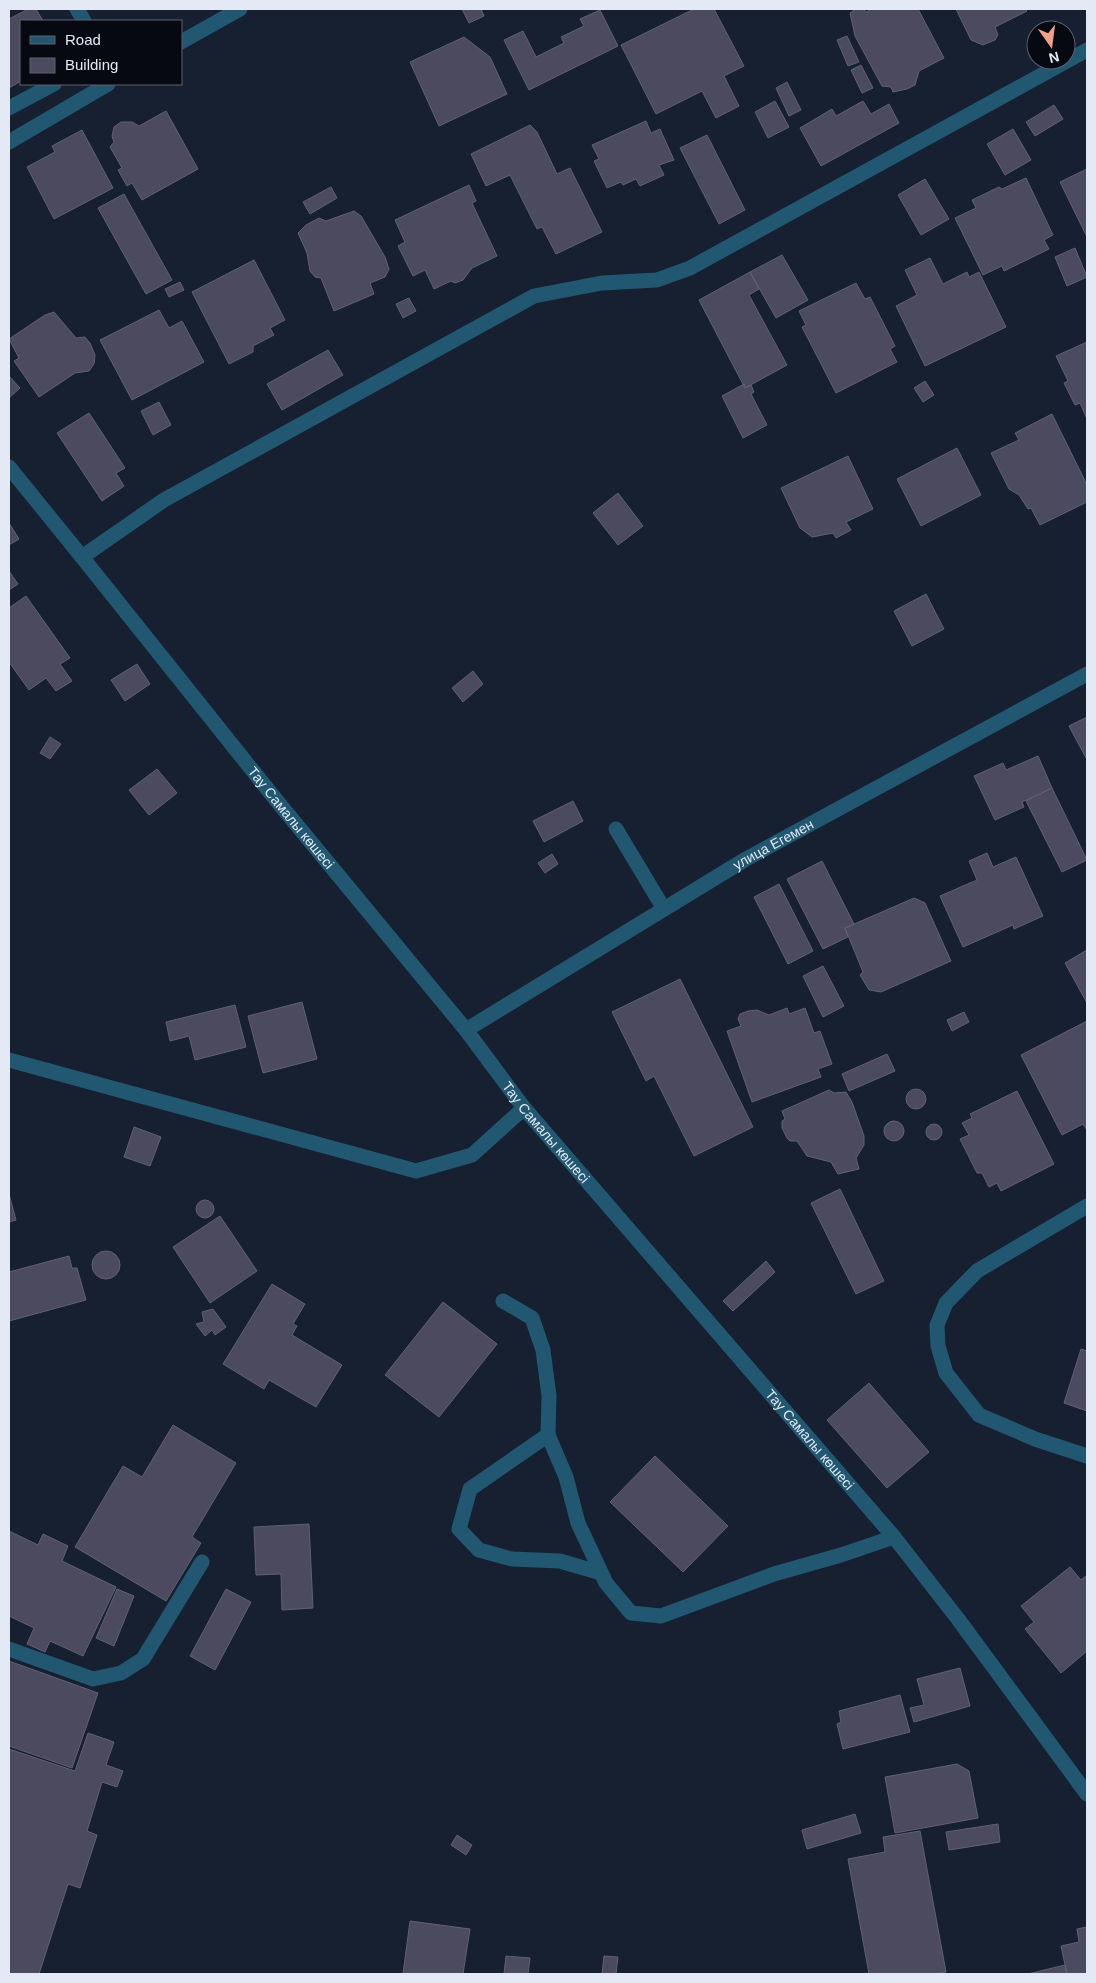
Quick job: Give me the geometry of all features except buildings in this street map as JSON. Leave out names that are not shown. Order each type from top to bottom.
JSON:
[{"type":"street","points":[[76,9],[83,20]]},
{"type":"street","points":[[182,41],[240,9]]},
{"type":"street","points":[[82,556],[164,500],[534,296],[602,283],[657,280],[690,268],[1087,50]]},
{"type":"street","points":[[9,108],[52,85]]},
{"type":"street","points":[[9,142],[106,85]]},
{"type":"street","name":"Тау Самалы көшесі","points":[[9,467],[277,801],[466,1030],[524,1108],[894,1537],[958,1619],[1087,1794]]},
{"type":"street","name":"улица Егемен","points":[[466,1030],[746,859],[1087,674]]},
{"type":"street","points":[[616,829],[664,909]]},
{"type":"street","points":[[9,1060],[416,1171],[472,1155],[524,1108]]},
{"type":"street","points":[[1087,1206],[977,1271],[946,1303],[937,1325],[938,1346],[946,1373],[978,1415],[1035,1439],[1087,1456]]},
{"type":"street","points":[[503,1300],[532,1318],[543,1350],[549,1396],[548,1435],[566,1477],[578,1523],[601,1573],[606,1583],[631,1613],[661,1616],[774,1574],[894,1537]]},
{"type":"street","points":[[548,1435],[470,1489],[459,1529],[479,1550],[512,1559],[560,1561],[601,1573]]},
{"type":"street","points":[[9,1649],[93,1679],[121,1673],[143,1659],[202,1562]]}]
